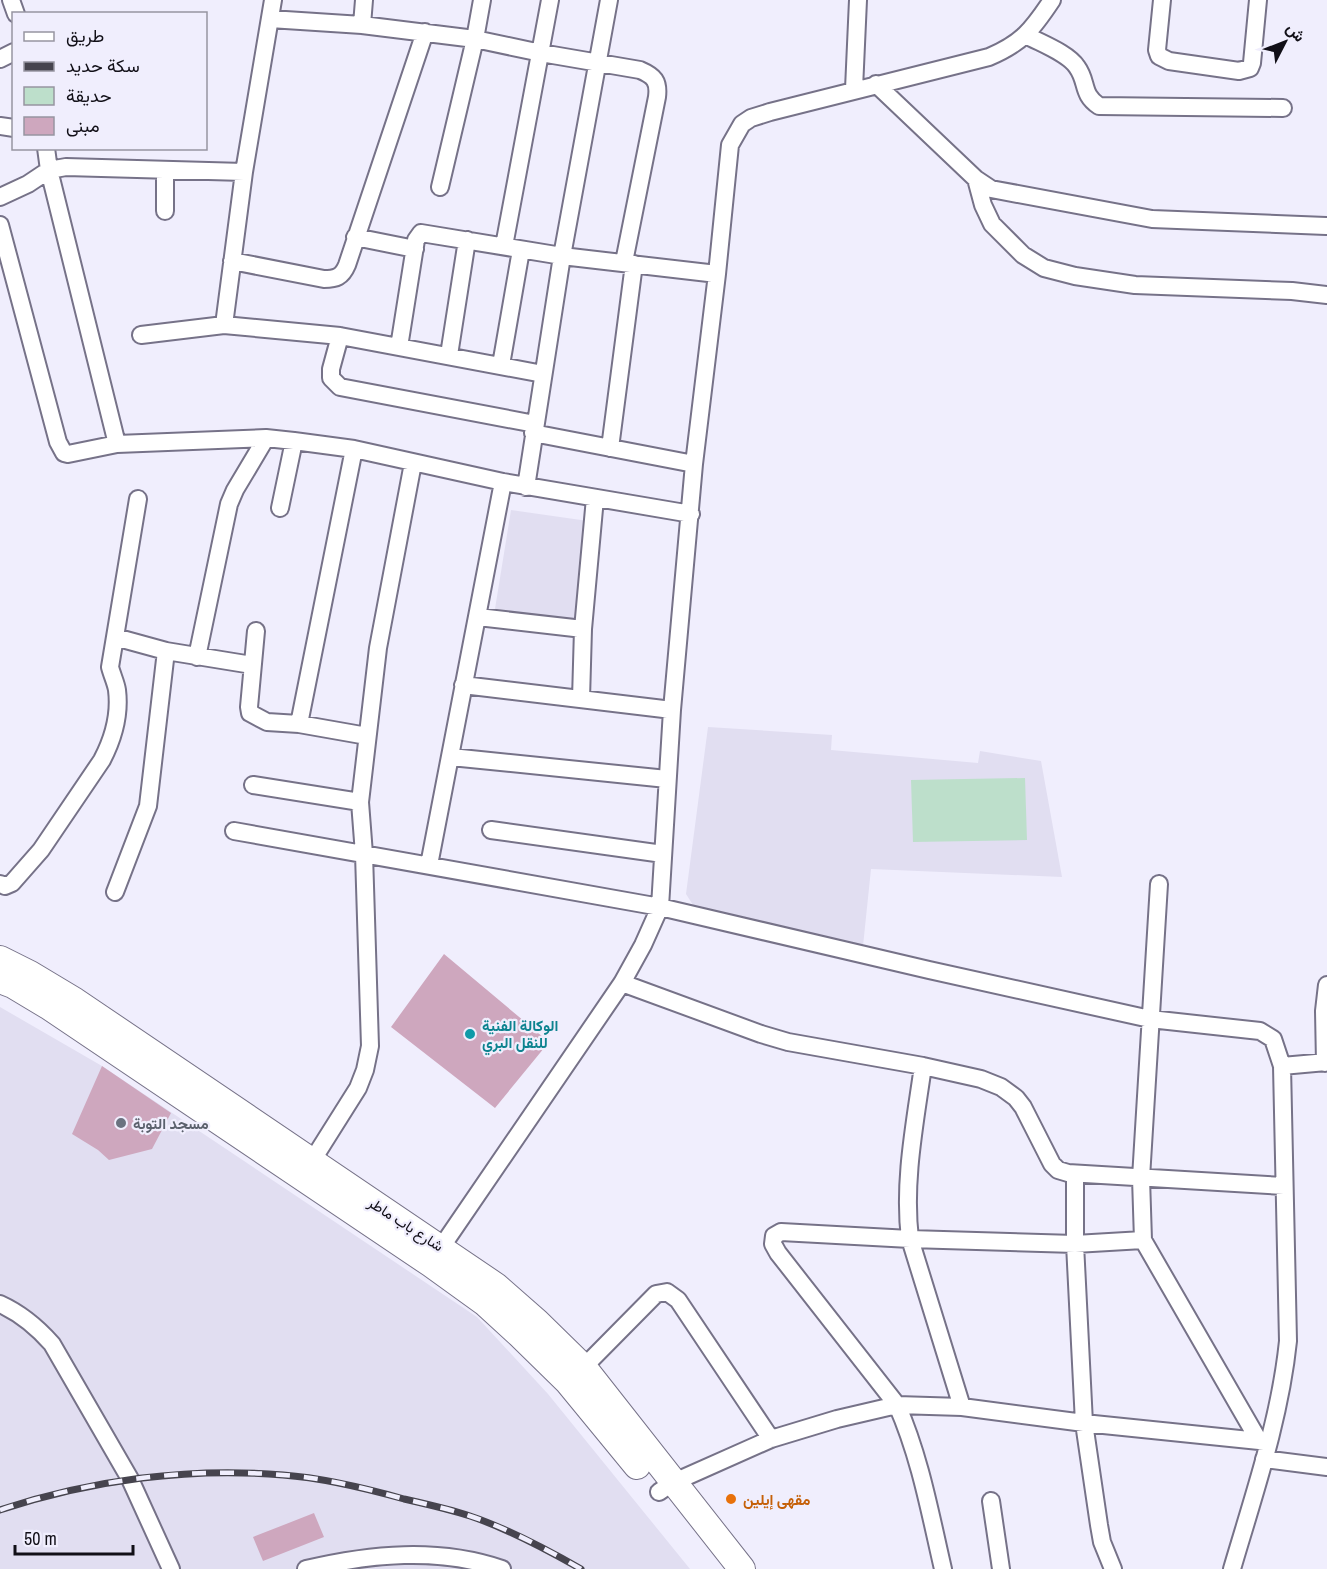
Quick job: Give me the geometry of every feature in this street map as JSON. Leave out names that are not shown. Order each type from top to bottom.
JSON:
[{"type":"main road","name":"شارع باب ماطر","points":[[0,959],[75,1001],[307,1170]]},
{"type":"main road","name":"شارع باب ماطر","points":[[0,980],[48,1006],[307,1170],[436,1256],[485,1303],[576,1375],[666,1488],[742,1569]]},
{"type":"main road","name":"شارع باب ماطر","points":[[666,1488],[720,1569]]},
{"type":"street","points":[[224,325],[244,172],[273,0]]},
{"type":"street","points":[[362,25],[364,0]]},
{"type":"street","points":[[440,187],[482,0]]},
{"type":"street","points":[[501,365],[513,248],[550,0]]},
{"type":"street","points":[[526,487],[562,256],[609,0]]},
{"type":"street","points":[[854,89],[858,0]]},
{"type":"street","points":[[436,1256],[622,983],[648,936],[660,907],[672,710],[694,464],[730,145],[742,124],[770,111],[989,57],[1016,44],[1026,35],[1052,0]]},
{"type":"street","points":[[1162,0],[1157,50],[1159,56],[1169,61],[1239,71],[1250,68],[1252,63],[1258,0]]},
{"type":"street","points":[[270,19],[362,25],[475,39],[640,70],[652,76],[657,83],[657,97],[629,263],[610,448]]},
{"type":"street","points":[[232,261],[333,279],[343,274],[424,32]]},
{"type":"street","points":[[1026,35],[1070,59],[1078,68],[1087,96],[1099,106],[1283,108]]},
{"type":"street","points":[[876,84],[976,179],[991,189],[1152,219],[1326,226]]},
{"type":"street","points":[[46,150],[49,170],[117,444]]},
{"type":"street","points":[[0,197],[28,184],[49,170],[66,167],[244,172]]},
{"type":"street","points":[[165,171],[165,211]]},
{"type":"street","points":[[976,179],[983,205],[992,224],[1023,255],[1044,268],[1075,276],[1135,285],[1292,291],[1327,295]]},
{"type":"street","points":[[0,225],[64,453],[75,454],[117,444],[266,438],[354,449],[526,487],[691,514]]},
{"type":"street","points":[[399,347],[416,240],[421,233],[562,256],[717,274]]},
{"type":"street","points":[[356,237],[415,249]]},
{"type":"street","points":[[449,355],[467,240]]},
{"type":"street","points":[[141,335],[224,325],[340,336],[543,374]]},
{"type":"street","points":[[340,336],[331,369],[331,378],[340,387],[610,448],[694,464]]},
{"type":"street","points":[[197,657],[229,504],[266,438]]},
{"type":"street","points":[[280,508],[294,441]]},
{"type":"street","points":[[299,724],[354,449]]},
{"type":"street","points":[[307,1170],[358,1088],[370,1046],[364,855],[360,802],[378,648],[413,463]]},
{"type":"street","points":[[429,865],[503,482]]},
{"type":"street","points":[[581,699],[583,629],[595,498]]},
{"type":"street","points":[[0,884],[5,886],[12,883],[41,850],[110,744],[115,723],[117,688],[110,667],[138,499]]},
{"type":"street","points":[[478,617],[583,629]]},
{"type":"street","points":[[256,631],[250,712],[267,722],[299,724],[367,736]]},
{"type":"street","points":[[115,637],[166,651],[252,665]]},
{"type":"street","points":[[115,892],[148,806],[166,651]]},
{"type":"street","points":[[463,685],[672,710]]},
{"type":"street","points":[[451,757],[667,779]]},
{"type":"street","points":[[253,784],[360,802]]},
{"type":"street","points":[[491,830],[663,854]]},
{"type":"street","points":[[234,831],[660,907],[1150,1019],[1260,1031],[1273,1039],[1282,1066],[1288,1341],[1285,1367],[1264,1442],[1264,1459],[1232,1569]]},
{"type":"street","points":[[1159,884],[1141,1178],[1143,1240],[1264,1442]]},
{"type":"street","points":[[622,983],[788,1042],[923,1066],[981,1079],[1001,1087],[1016,1098],[1023,1107],[1052,1164],[1058,1170],[1076,1174],[1284,1186]]},
{"type":"street","points":[[1282,1066],[1326,1063],[1324,1011],[1327,985]]},
{"type":"street","points":[[923,1066],[908,1188],[907,1218],[910,1239],[962,1407]]},
{"type":"street","points":[[1076,1174],[1075,1244],[1084,1423],[1102,1542],[1113,1569]]},
{"type":"street","points":[[943,1569],[917,1456],[897,1405],[778,1253],[773,1240],[774,1236],[781,1232],[1075,1244],[1143,1240]]},
{"type":"street","points":[[576,1375],[656,1294],[667,1292],[678,1300],[771,1438]]},
{"type":"street","points":[[0,1304],[14,1310],[35,1325],[52,1344],[130,1479],[171,1569]]},
{"type":"street","points":[[666,1488],[771,1438],[897,1405],[962,1407],[1084,1423],[1264,1442]]},
{"type":"street","points":[[1264,1459],[1327,1467]]},
{"type":"street","points":[[991,1501],[1001,1569]]},
{"type":"street","points":[[306,1569],[346,1560],[420,1554],[454,1556],[502,1569]]},
{"type":"shaded area","points":[[511,510],[588,521],[573,631],[494,615]]},
{"type":"shaded area","points":[[708,727],[832,735],[831,750],[978,763],[980,751],[1041,761],[1062,877],[871,869],[863,946],[693,905],[686,894]]},
{"type":"shaded area","points":[[0,1007],[102,1066],[477,1317],[548,1394],[690,1569],[0,1569]]},
{"type":"green space","points":[[1025,778],[1027,840],[913,842],[911,780]]},
{"type":"building","name":"الوكالة الفنية للنقل البري","points":[[444,954],[549,1042],[495,1108],[391,1027]]},
{"type":"building","name":"مسجد التوبة","points":[[102,1066],[171,1113],[152,1149],[109,1160],[98,1150],[72,1134]]},
{"type":"building","points":[[314,1513],[324,1537],[263,1561],[253,1537]]},
{"type":"railway","points":[[0,1510],[69,1491],[140,1478],[212,1473],[298,1476],[359,1487],[470,1516],[527,1540],[581,1569]]},
{"type":"place","name":"الوكالة الفنية للنقل البري","points":[[470,1034]]},
{"type":"place","name":"مسجد التوبة","points":[[121,1123]]},
{"type":"place","name":"مقهى إيلين","points":[[731,1499]]}]
